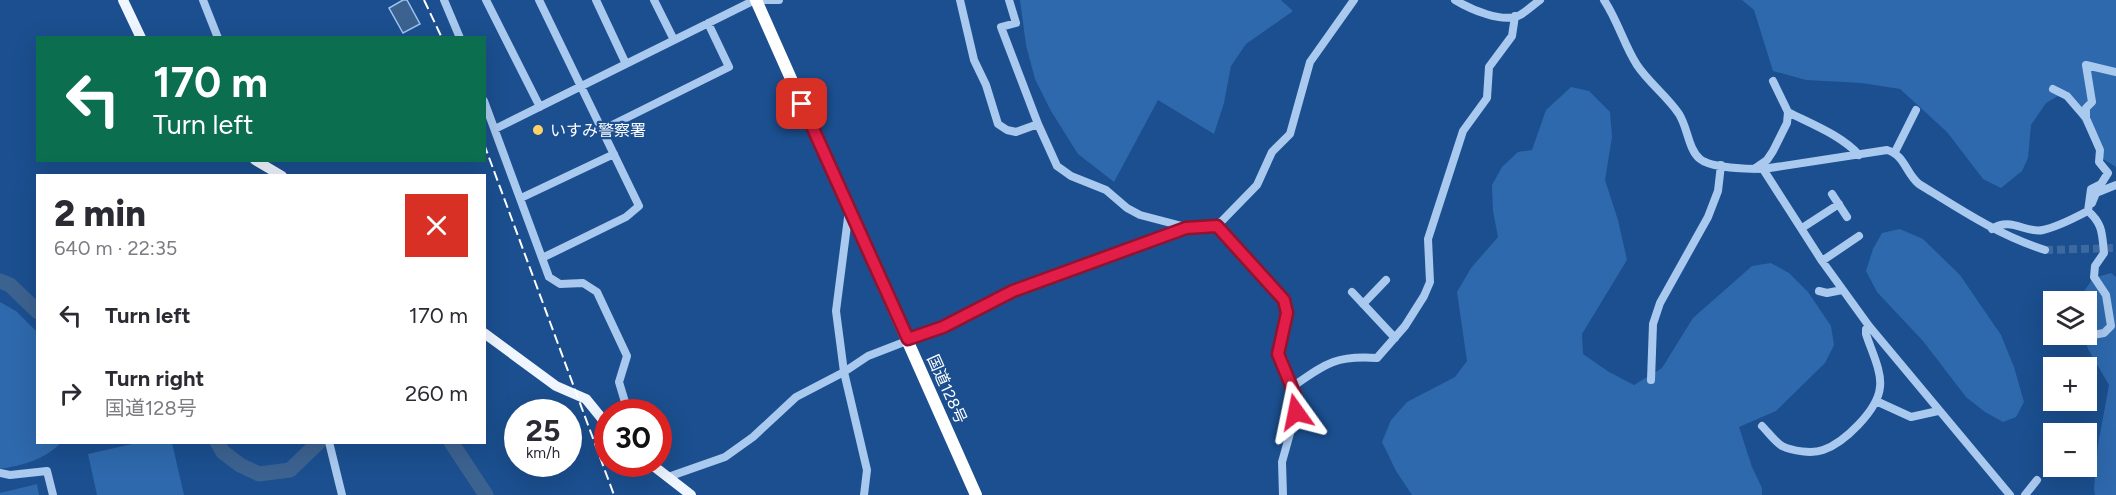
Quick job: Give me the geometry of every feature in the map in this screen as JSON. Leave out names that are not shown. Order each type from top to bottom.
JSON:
[{"type":"highway","name":"国道128号","points":[[756,0],[976,495]]},
{"type":"main road","points":[[123,0],[140,36]]},
{"type":"main road","points":[[258,162],[279,174]]},
{"type":"main road","points":[[486,334],[556,386],[586,399],[594,409]]},
{"type":"main road","points":[[668,477],[691,495]]},
{"type":"street","points":[[203,0],[217,36]]},
{"type":"street","points":[[444,0],[459,36]]},
{"type":"street","points":[[486,0],[540,107]]},
{"type":"street","points":[[539,0],[639,206],[626,217],[542,258]]},
{"type":"street","points":[[596,0],[626,64]]},
{"type":"street","points":[[654,0],[674,40]]},
{"type":"street","points":[[495,129],[756,0],[779,0]]},
{"type":"street","points":[[960,0],[974,60],[986,85],[998,124],[1007,130],[1016,132],[1038,124]]},
{"type":"street","points":[[1009,0],[1016,23],[1001,27],[1038,124],[1058,166],[1071,176],[1106,190],[1126,208],[1140,215],[1186,228]]},
{"type":"street","points":[[672,476],[725,457],[753,438],[796,397],[844,372],[868,356],[943,327],[1013,291],[1186,228],[1217,226],[1257,185],[1272,152],[1290,134],[1310,62],[1354,0]]},
{"type":"street","points":[[1455,0],[1473,4],[1489,15],[1509,18],[1540,0]]},
{"type":"street","points":[[1604,0],[1615,16],[1637,65],[1679,114],[1694,153],[1706,163],[1758,169],[1887,150],[1895,152],[1913,179],[1992,229],[2017,241],[2045,250]]},
{"type":"street","points":[[1292,387],[1326,363],[1342,358],[1377,358],[1395,338],[1424,296],[1430,282],[1428,240],[1463,131],[1487,98],[1489,68],[1512,36],[1515,16]]},
{"type":"street","points":[[602,130],[729,67],[708,23]]},
{"type":"street","points":[[2085,118],[2086,108],[2092,102],[2086,65],[2116,72]]},
{"type":"street","points":[[1758,169],[1773,151],[1787,123],[1788,111],[1773,81]]},
{"type":"street","points":[[2053,89],[2067,96],[2085,118],[2100,150],[2099,162],[2109,173],[2101,184],[2091,189],[2088,211]]},
{"type":"street","points":[[486,106],[549,277],[560,284],[583,283],[591,286],[597,292],[627,356],[619,382],[624,399]]},
{"type":"street","points":[[1895,152],[1916,110]]},
{"type":"street","points":[[1788,111],[1840,139],[1859,155]]},
{"type":"street","points":[[520,198],[614,154]]},
{"type":"street","points":[[1651,380],[1653,324],[1660,303],[1708,217],[1718,191],[1721,165]]},
{"type":"street","points":[[1758,169],[1802,228],[1822,261],[1869,327],[2010,495]]},
{"type":"street","points":[[1992,229],[1999,224],[2041,231],[2088,211],[2096,194],[2116,185]]},
{"type":"street","points":[[1832,194],[1847,217]]},
{"type":"street","points":[[1802,228],[1839,204]]},
{"type":"street","points":[[849,207],[836,311],[844,372],[867,470],[864,495]]},
{"type":"street","points":[[2088,211],[2098,220],[2101,229],[2104,253],[2095,266],[2094,278],[2106,295],[2111,326],[2104,333],[2097,334]]},
{"type":"street","points":[[1217,226],[1284,300],[1287,313],[1278,354],[1295,395],[1296,412],[1282,462],[1283,495]]},
{"type":"street","points":[[1822,261],[1858,236]]},
{"type":"street","points":[[1363,304],[1386,280]]},
{"type":"street","points":[[1819,291],[1827,293],[1842,290]]},
{"type":"street","points":[[1352,292],[1395,338]]},
{"type":"street","points":[[1762,426],[1782,445],[1811,452],[1824,450],[1860,423],[1876,400],[1880,389],[1880,380],[1866,334],[1866,329],[1869,327]]},
{"type":"street","points":[[1876,400],[1911,417],[1938,411]]},
{"type":"street","points":[[329,444],[342,495]]},
{"type":"street","points":[[0,473],[10,475],[47,471],[52,495]]},
{"type":"street","points":[[2025,495],[2037,480]]},
{"type":"shaded area","points":[[407,0],[420,24],[403,33],[389,8]]},
{"type":"shaded area","points":[[1020,0],[1281,0],[1293,11],[1246,44],[1231,66],[1224,103],[1214,134],[1158,100],[1114,182],[1078,154],[1051,111],[1035,79],[1026,45]]},
{"type":"shaded area","points":[[1742,0],[2116,0],[2116,167],[2100,157],[2067,91],[2046,103],[2031,125],[2028,158],[2022,171],[2001,188],[1983,179],[1947,132],[1900,89],[1862,83],[1806,80],[1773,71],[1754,10]]},
{"type":"shaded area","points":[[1571,87],[1589,91],[1610,112],[1612,137],[1605,180],[1618,220],[1627,260],[1582,334],[1583,354],[1609,372],[1634,385],[1662,368],[1693,318],[1752,266],[1771,263],[1789,273],[1808,292],[1831,326],[1834,345],[1825,363],[1776,411],[1739,427],[1752,467],[1762,488],[1762,495],[1412,495],[1396,471],[1382,442],[1391,420],[1407,402],[1455,377],[1467,361],[1457,292],[1471,268],[1498,237],[1493,211],[1492,185],[1502,167],[1518,152],[1532,150],[1546,110]]},
{"type":"shaded area","points":[[1900,229],[1923,239],[1960,275],[2001,335],[2014,367],[2024,402],[2016,417],[2003,422],[1966,397],[1923,341],[1877,292],[1866,271],[1873,249],[1882,233]]},
{"type":"shaded area","points":[[2111,273],[2116,277],[2116,495],[2095,495],[2094,489],[2095,477],[2097,477],[2098,445],[2109,385],[2097,364],[2097,357],[2093,357],[2087,345],[2097,345],[2097,291],[2085,291],[2093,278]]},
{"type":"shaded area","points":[[0,302],[16,311],[36,331],[36,444],[60,444],[33,461],[0,469]]},
{"type":"shaded area","points":[[132,444],[172,444],[184,495],[97,495],[88,454]]},
{"type":"shaded area","points":[[37,484],[39,495],[0,495],[0,493]]},
{"type":"waterway","points":[[0,281],[10,285],[36,310]]},
{"type":"waterway","points":[[218,444],[223,452],[240,465],[259,474],[290,470],[317,444]]},
{"type":"waterway","points":[[452,444],[486,495]]},
{"type":"tunnel","points":[[2045,250],[2116,248]]},
{"type":"railway","points":[[424,0],[441,36]]},
{"type":"railway","points":[[486,149],[614,495]]},
{"type":"place","name":"いすみ警察署","points":[[538,130]]},
{"type":"route","points":[[802,104],[908,339],[943,327],[1013,291],[1186,228],[1217,226],[1284,300],[1287,313],[1278,354],[1295,395],[1296,412]]}]
